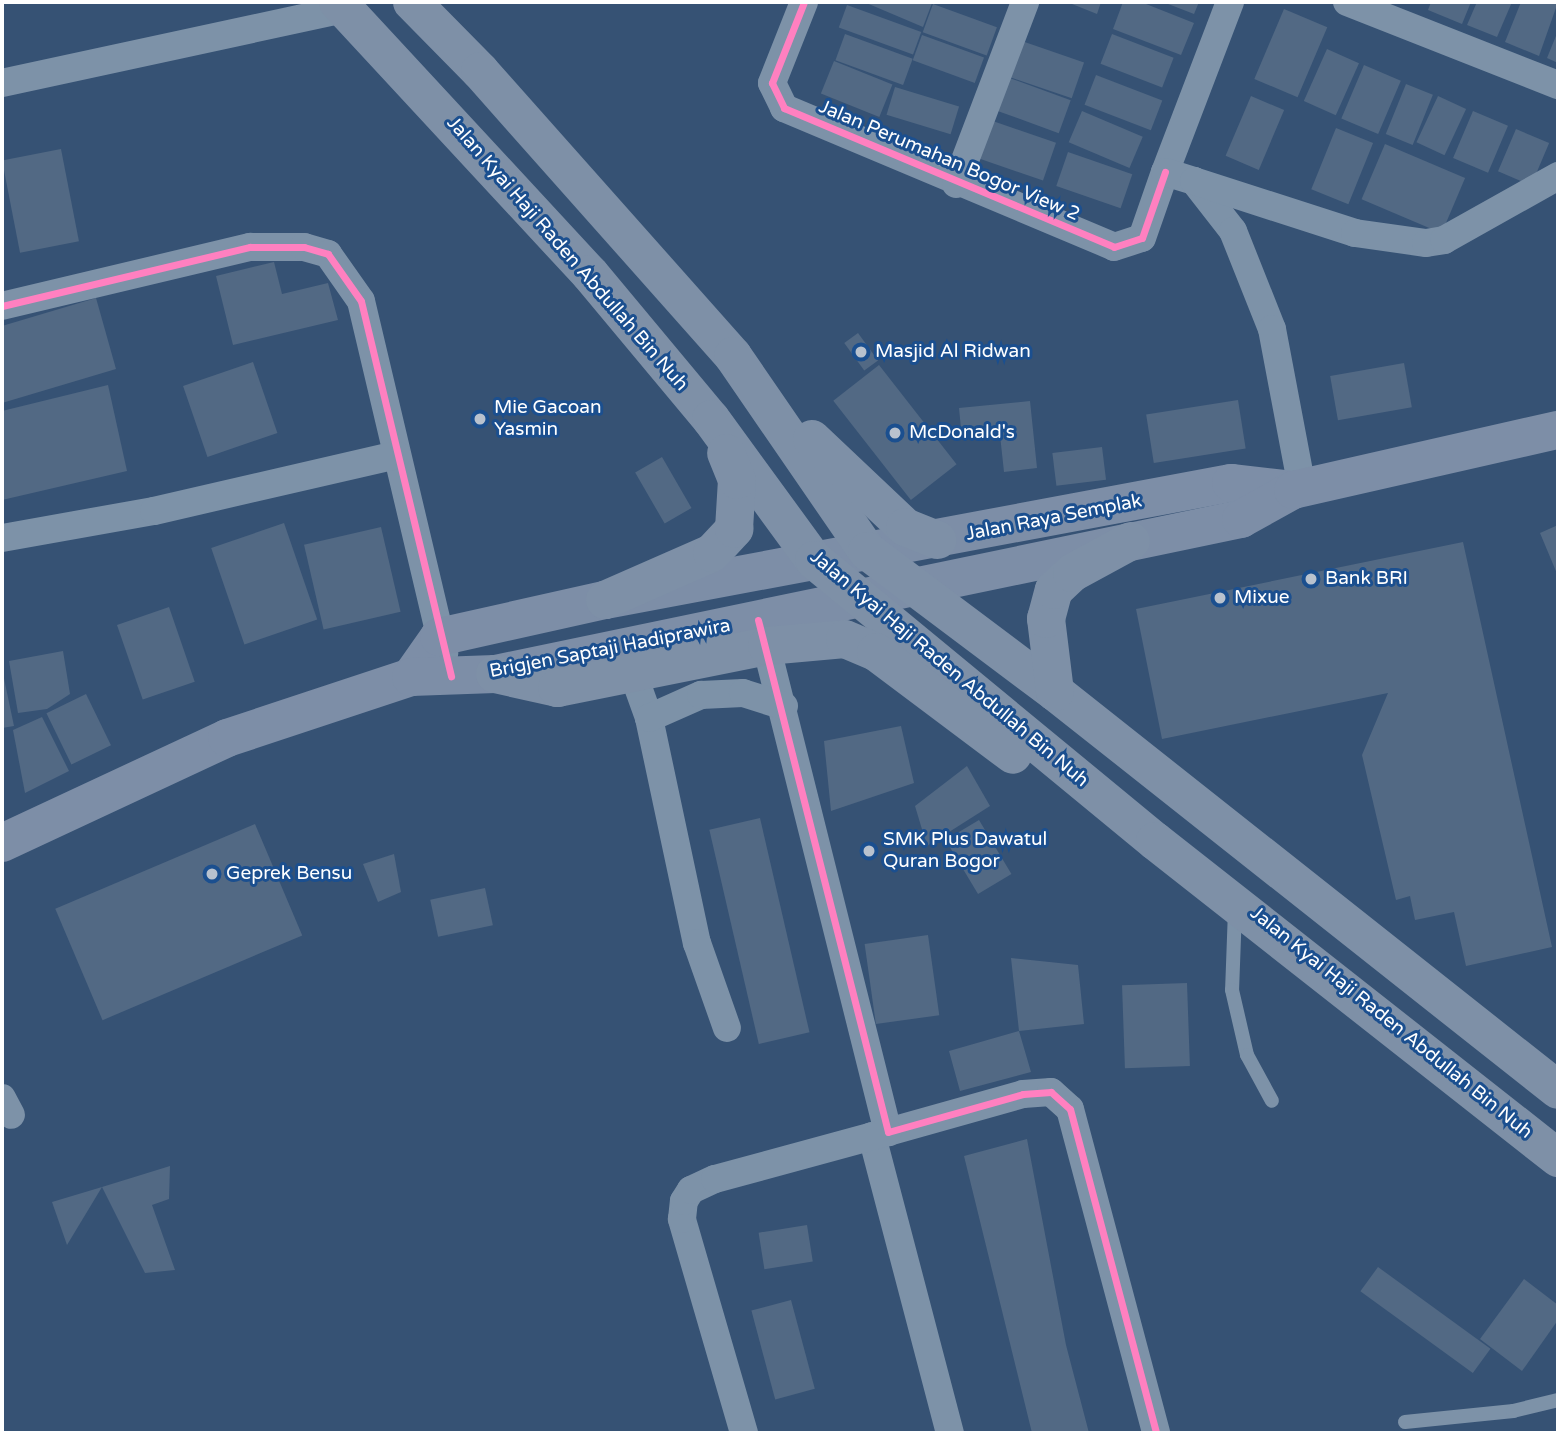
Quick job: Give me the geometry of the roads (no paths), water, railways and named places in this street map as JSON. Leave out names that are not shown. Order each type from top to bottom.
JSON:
[{"type":"highway","name":"Jalan Kyai Haji Raden Abdullah Bin Nuh","points":[[412,2],[480,71],[642,250],[733,356],[867,551],[1055,692],[1558,1090]]},
{"type":"highway","name":"Jalan Kyai Haji Raden Abdullah Bin Nuh","points":[[342,5],[590,274],[711,419],[814,560],[1155,841],[1235,898],[1558,1157]]},
{"type":"highway","points":[[733,356],[855,484],[905,527],[939,540]]},
{"type":"highway","points":[[605,600],[712,553],[734,529],[737,480],[711,419]]},
{"type":"highway","points":[[1055,692],[1046,620],[1054,590],[1072,573],[1131,541]]},
{"type":"highway","points":[[495,674],[557,688],[634,676],[763,633],[824,637],[876,652],[1067,794],[1155,841]]},
{"type":"main road","name":"Jalan Raya Semplak","points":[[860,597],[1241,519],[1298,489],[1558,430]]},
{"type":"main road","name":"Jalan Raya Semplak","points":[[814,560],[939,540],[1231,483],[1298,489]]},
{"type":"main road","points":[[411,677],[439,638],[605,600],[814,560]]},
{"type":"main road","name":"Brigjen Saptaji Hadiprawira","points":[[2,843],[227,738],[411,677],[495,674],[763,633],[860,597]]},
{"type":"street","name":"Jalan Perumahan Bogor View 2","points":[[804,2],[772,83],[784,108],[956,184],[1123,247],[1142,238],[1230,2]]},
{"type":"street","name":"Jalan Perumahan Bogor View 2","points":[[956,184],[1025,2]]},
{"type":"street","points":[[1347,2],[1558,85]]},
{"type":"street","points":[[2,83],[342,5]]},
{"type":"street","points":[[1166,172],[1354,233],[1426,243],[1444,240],[1558,176]]},
{"type":"street","points":[[1194,181],[1233,231],[1272,329],[1286,400],[1298,489]]},
{"type":"street","points":[[2,306],[250,247],[304,247],[328,254],[361,301],[439,638],[451,676]]},
{"type":"street","points":[[2,538],[153,511],[397,455]]},
{"type":"street","points":[[763,633],[784,706],[950,1433]]},
{"type":"street","points":[[634,676],[649,718],[697,943],[727,1028]]},
{"type":"street","points":[[649,718],[701,695],[743,693],[784,706]]},
{"type":"street","points":[[744,1433],[682,1219],[684,1201],[691,1190],[715,1179],[1023,1094],[1051,1092],[1070,1109],[1156,1433]]},
{"type":"lane","points":[[1235,898],[1232,990],[1247,1055],[1272,1101]]},
{"type":"lane","points":[[1405,1422],[1558,1400]]},
{"type":"place","name":"Masjid Al Ridwan","points":[[861,352]]},
{"type":"place","name":"Mie Gacoan Yasmin","points":[[480,419]]},
{"type":"place","name":"McDonald's","points":[[895,433]]},
{"type":"place","name":"Bank BRI","points":[[1311,579]]},
{"type":"place","name":"Mixue","points":[[1220,598]]},
{"type":"place","name":"SMK Plus Dawatul Quran Bogor","points":[[869,851]]},
{"type":"place","name":"Geprek Bensu","points":[[212,874]]}]
